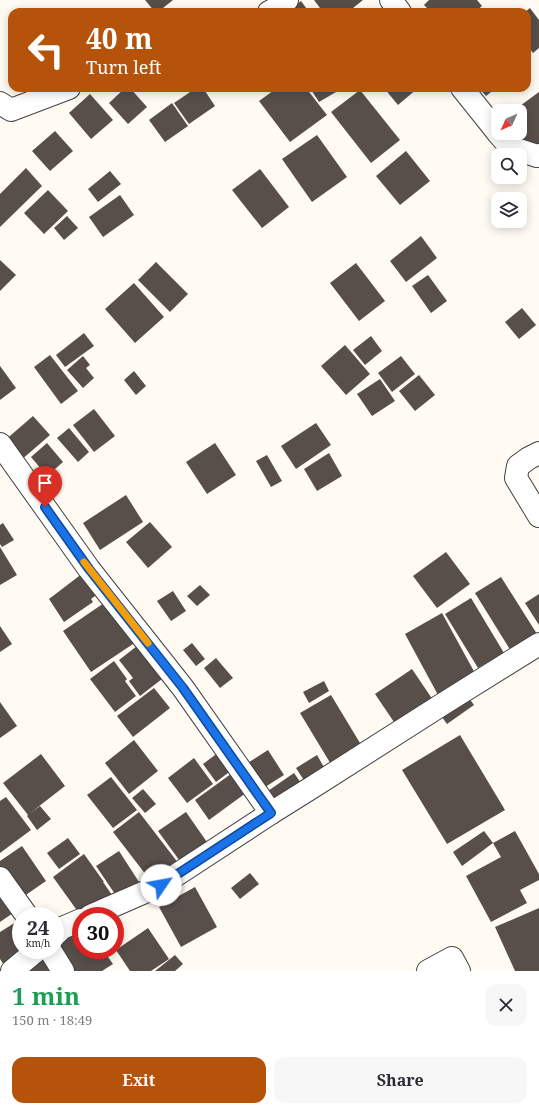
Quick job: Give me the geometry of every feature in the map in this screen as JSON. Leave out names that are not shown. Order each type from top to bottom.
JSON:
[{"type":"street","points":[[277,8],[287,0]]},
{"type":"street","points":[[0,103],[11,110],[58,92]]},
{"type":"street","points":[[465,92],[491,124]]},
{"type":"street","points":[[504,140],[510,148],[537,156],[539,155]]},
{"type":"street","points":[[0,444],[89,569],[183,688],[271,813]]},
{"type":"street","points":[[539,453],[518,466],[516,478],[539,516]]},
{"type":"street","points":[[111,907],[161,885],[271,813],[539,644]]},
{"type":"street","points":[[0,878],[21,907]]},
{"type":"street","points":[[428,971],[452,958],[459,971]]},
{"type":"street","points":[[12,971],[26,959]]},
{"type":"street","points":[[56,959],[63,971]]},
{"type":"building","points":[[145,0],[173,0],[163,8],[152,8]]},
{"type":"building","points":[[314,0],[363,0],[353,8],[320,8]]},
{"type":"building","points":[[429,0],[477,0],[482,6],[480,8],[427,8],[424,5]]},
{"type":"building","points":[[301,1],[306,8],[291,8]]},
{"type":"building","points":[[531,9],[539,20],[539,48],[533,53],[531,50]]},
{"type":"building","points":[[121,92],[134,92],[147,107],[128,124],[109,103]]},
{"type":"building","points":[[190,92],[206,92],[215,106],[189,124],[174,103]]},
{"type":"building","points":[[271,92],[309,92],[327,115],[290,142],[259,101]]},
{"type":"building","points":[[313,92],[336,92],[319,102]]},
{"type":"building","points":[[357,92],[362,92],[400,140],[371,163],[331,112]]},
{"type":"building","points":[[387,92],[413,92],[398,105]]},
{"type":"building","points":[[482,92],[491,92],[486,96]]},
{"type":"building","points":[[539,92],[539,146],[532,151],[523,140],[527,140],[527,104],[523,104]]},
{"type":"building","points":[[90,94],[113,120],[91,139],[69,113]]},
{"type":"building","points":[[172,103],[188,126],[165,142],[149,120]]},
{"type":"building","points":[[55,131],[73,151],[50,171],[32,151]]},
{"type":"building","points":[[317,135],[347,177],[312,202],[282,159]]},
{"type":"building","points":[[406,151],[430,181],[400,205],[376,176]]},
{"type":"building","points":[[26,168],[42,186],[0,227],[0,194]]},
{"type":"building","points":[[260,169],[289,207],[262,228],[232,190]]},
{"type":"building","points":[[110,171],[121,184],[98,202],[88,189]]},
{"type":"building","points":[[48,190],[68,211],[44,234],[24,213]]},
{"type":"building","points":[[120,195],[134,215],[103,237],[89,217]]},
{"type":"building","points":[[67,216],[78,228],[64,240],[54,228]]},
{"type":"building","points":[[421,236],[437,258],[406,282],[390,261]]},
{"type":"building","points":[[0,260],[16,275],[0,291]]},
{"type":"building","points":[[156,262],[188,294],[170,312],[138,280]]},
{"type":"building","points":[[356,263],[385,301],[359,321],[330,283]]},
{"type":"building","points":[[428,275],[447,301],[431,313],[412,286]]},
{"type":"building","points":[[134,283],[164,317],[135,343],[105,309]]},
{"type":"building","points":[[522,308],[536,325],[519,339],[505,322]]},
{"type":"building","points":[[84,333],[94,346],[65,367],[56,355]]},
{"type":"building","points":[[371,336],[382,351],[365,365],[353,350]]},
{"type":"building","points":[[345,345],[370,374],[346,395],[321,366]]},
{"type":"building","points":[[50,355],[78,391],[61,404],[34,367]]},
{"type":"building","points":[[83,356],[90,365],[86,368],[94,378],[83,388],[67,370]]},
{"type":"building","points":[[401,356],[415,374],[392,392],[378,373]]},
{"type":"building","points":[[0,366],[16,388],[0,400]]},
{"type":"building","points":[[134,371],[146,386],[136,395],[124,380]]},
{"type":"building","points":[[419,375],[435,395],[415,411],[399,391]]},
{"type":"building","points":[[380,379],[395,401],[372,416],[357,394]]},
{"type":"building","points":[[94,409],[115,436],[94,452],[73,425]]},
{"type":"building","points":[[33,416],[50,435],[20,461],[3,442]]},
{"type":"building","points":[[316,423],[331,445],[296,469],[281,446]]},
{"type":"building","points":[[69,428],[89,452],[78,462],[57,438]]},
{"type":"building","points":[[47,443],[63,462],[47,476],[31,457]]},
{"type":"building","points":[[215,443],[236,475],[207,494],[186,462]]},
{"type":"building","points":[[329,453],[342,476],[317,491],[304,469]]},
{"type":"building","points":[[267,455],[282,481],[271,487],[256,461]]},
{"type":"building","points":[[126,495],[143,522],[100,550],[83,523]]},
{"type":"building","points":[[150,522],[172,547],[148,568],[126,542]]},
{"type":"building","points":[[3,523],[14,540],[2,547],[0,544],[0,525]]},
{"type":"building","points":[[0,547],[17,575],[0,585]]},
{"type":"building","points":[[446,552],[470,584],[437,608],[413,576]]},
{"type":"building","points":[[83,573],[99,593],[91,599],[93,602],[64,622],[49,599]]},
{"type":"building","points":[[501,577],[537,634],[511,651],[475,593]]},
{"type":"building","points":[[200,585],[210,595],[197,606],[187,596]]},
{"type":"building","points":[[173,591],[186,611],[171,621],[157,601]]},
{"type":"building","points":[[539,594],[539,625],[525,603]]},
{"type":"building","points":[[471,598],[504,653],[478,668],[445,614]]},
{"type":"building","points":[[107,601],[136,642],[91,672],[63,631]]},
{"type":"building","points":[[442,613],[476,675],[438,695],[405,634]]},
{"type":"building","points":[[0,626],[12,644],[0,652]]},
{"type":"building","points":[[192,643],[205,659],[196,666],[183,650]]},
{"type":"building","points":[[137,646],[162,679],[140,696],[129,681],[133,678],[119,660]]},
{"type":"building","points":[[216,658],[233,678],[220,688],[204,668]]},
{"type":"building","points":[[114,661],[127,679],[125,681],[136,696],[115,712],[90,679]]},
{"type":"building","points":[[412,669],[433,700],[396,725],[375,694]]},
{"type":"building","points":[[324,681],[329,691],[309,703],[303,692]]},
{"type":"building","points":[[154,688],[170,708],[133,737],[117,716]]},
{"type":"building","points":[[466,694],[474,705],[447,724],[439,713]]},
{"type":"building","points":[[331,695],[363,748],[332,766],[300,713]]},
{"type":"building","points":[[0,702],[17,726],[0,738]]},
{"type":"building","points":[[460,735],[505,810],[447,844],[402,770]]},
{"type":"building","points":[[134,740],[158,771],[129,794],[105,763]]},
{"type":"building","points":[[268,750],[284,775],[262,789],[246,764]]},
{"type":"building","points":[[219,752],[232,770],[216,782],[203,764]]},
{"type":"building","points":[[41,754],[65,786],[29,814],[40,806],[51,819],[37,830],[27,816],[28,815],[3,783]]},
{"type":"building","points":[[317,755],[325,769],[305,782],[296,768]]},
{"type":"building","points":[[194,758],[213,784],[187,803],[168,778]]},
{"type":"building","points":[[235,771],[250,790],[209,820],[195,800]]},
{"type":"building","points":[[294,773],[303,786],[274,806],[265,793]]},
{"type":"building","points":[[111,777],[137,810],[113,828],[87,795]]},
{"type":"building","points":[[143,789],[156,804],[145,813],[132,798]]},
{"type":"building","points":[[6,797],[31,830],[0,853],[0,801]]},
{"type":"building","points":[[139,812],[179,864],[153,884],[113,832]]},
{"type":"building","points":[[186,812],[209,845],[182,864],[158,831]]},
{"type":"building","points":[[484,831],[493,843],[462,866],[453,852]]},
{"type":"building","points":[[515,831],[539,874],[539,880],[520,890],[527,903],[491,922],[466,876],[501,857],[493,843]]},
{"type":"building","points":[[68,838],[80,854],[59,869],[47,853]]},
{"type":"building","points":[[22,846],[46,881],[20,899],[0,870],[0,861]]},
{"type":"building","points":[[119,851],[139,882],[117,897],[96,866]]},
{"type":"building","points":[[84,854],[112,895],[94,907],[75,907],[53,877]]},
{"type":"building","points":[[250,873],[259,884],[240,899],[231,888]]},
{"type":"building","points":[[195,887],[217,927],[181,947],[159,907]]},
{"type":"building","points":[[0,895],[16,907],[12,907],[12,914],[0,922]]},
{"type":"building","points":[[539,908],[539,971],[515,971],[495,927]]},
{"type":"building","points":[[12,925],[12,959],[14,959],[6,968],[0,959],[0,932]]},
{"type":"building","points":[[148,928],[169,959],[151,971],[130,971],[122,959],[124,959],[124,944]]},
{"type":"building","points":[[72,931],[72,959],[109,959],[113,964],[102,971],[69,971],[61,959],[64,959],[64,940]]},
{"type":"building","points":[[175,955],[183,964],[175,971],[155,971]]},
{"type":"building","points":[[36,959],[52,959],[60,971],[17,971]]},
{"type":"slow traffic","points":[[84,562],[148,643]]},
{"type":"route","points":[[45,507],[89,569],[183,688],[271,813],[161,885]]}]
